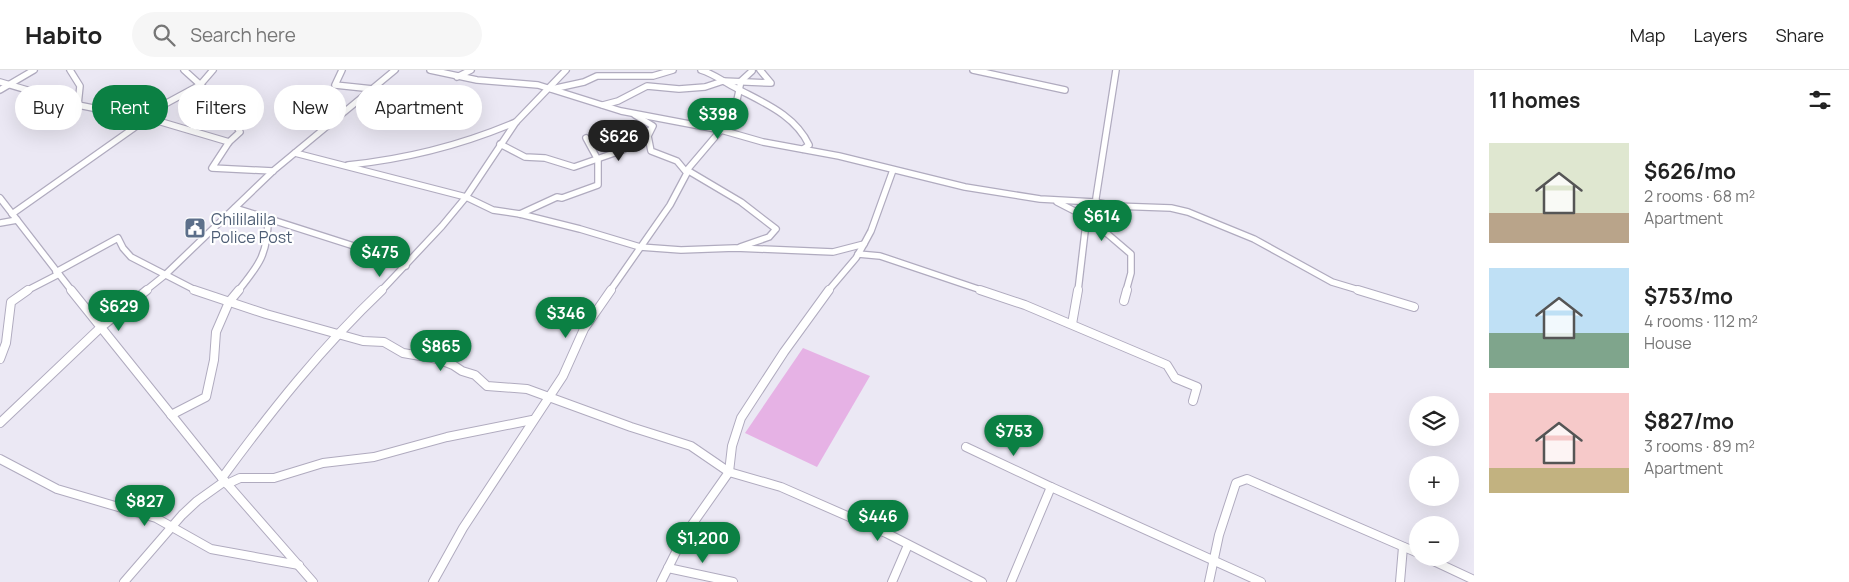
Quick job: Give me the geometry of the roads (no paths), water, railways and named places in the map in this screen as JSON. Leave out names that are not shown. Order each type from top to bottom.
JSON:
[{"type":"street","points":[[0,90],[34,70]]},
{"type":"street","points":[[70,70],[79,85]]},
{"type":"street","points":[[184,70],[200,85],[213,70]]},
{"type":"street","points":[[342,70],[335,85],[356,87]]},
{"type":"street","points":[[377,85],[394,70]]},
{"type":"street","points":[[430,70],[457,77],[530,84],[632,114],[721,130],[763,142],[803,149],[965,187],[1023,197],[1095,202],[1114,206],[1171,208],[1188,212],[1254,238],[1332,282],[1414,307]]},
{"type":"street","points":[[457,77],[472,70]]},
{"type":"street","points":[[124,582],[197,501],[224,481],[262,424],[338,333],[406,266],[466,198],[516,122],[550,89],[566,70]]},
{"type":"street","points":[[550,89],[580,83],[597,76],[660,75],[673,70]]},
{"type":"street","points":[[701,70],[791,120],[807,137],[809,145],[803,149]]},
{"type":"street","points":[[603,105],[618,101],[647,86],[679,89],[696,88],[723,81],[771,83],[760,70]]},
{"type":"street","points":[[973,70],[1065,90]]},
{"type":"street","points":[[1072,324],[1082,266],[1086,223],[1096,209],[1095,202],[1116,70]]},
{"type":"street","points":[[433,582],[463,528],[532,420],[563,376],[584,329],[680,190],[687,170],[734,114],[741,81],[752,72]]},
{"type":"street","points":[[0,82],[15,87]]},
{"type":"street","points":[[0,423],[100,328],[165,274],[274,171],[356,102]]},
{"type":"street","points":[[632,114],[651,125],[652,129]]},
{"type":"street","points":[[342,166],[386,161],[437,149],[516,122]]},
{"type":"street","points":[[168,124],[229,142]]},
{"type":"street","points":[[500,144],[525,157],[545,158],[571,167],[623,150],[652,129]]},
{"type":"street","points":[[652,129],[648,136],[651,152],[678,162],[687,170],[741,202],[776,228],[769,237],[735,248]]},
{"type":"street","points":[[12,214],[131,130]]},
{"type":"street","points":[[238,130],[238,136],[229,142],[212,168],[274,171]]},
{"type":"street","points":[[520,214],[557,197],[562,198],[598,185],[600,170],[597,158],[593,147],[586,138]]},
{"type":"street","points":[[295,153],[466,198],[493,210],[520,214],[580,229],[640,247],[681,250],[735,248],[833,252],[864,244]]},
{"type":"street","points":[[661,582],[684,536],[729,472],[732,446],[740,418],[827,292],[858,254],[871,231],[889,186],[893,170]]},
{"type":"street","points":[[0,198],[100,328],[119,348],[224,481],[313,582]]},
{"type":"street","points":[[1052,200],[1090,218],[1131,254],[1131,273],[1124,300]]},
{"type":"street","points":[[236,208],[379,254],[406,266]]},
{"type":"street","points":[[171,414],[206,397],[214,360],[216,332],[229,302],[260,264],[268,237],[268,219]]},
{"type":"street","points":[[1,224],[17,220]]},
{"type":"street","points":[[0,359],[6,343],[11,302],[28,290],[118,238],[123,248],[131,257],[190,289],[266,314],[363,341],[384,342],[403,353],[438,359],[475,375],[487,386],[527,389],[691,446],[729,472],[781,487],[886,533],[982,582]]},
{"type":"street","points":[[858,254],[880,256],[1017,302],[1167,365],[1175,378],[1197,387],[1193,401]]},
{"type":"street","points":[[224,481],[240,478],[274,478],[323,463],[374,457],[438,439],[532,420]]},
{"type":"street","points":[[966,446],[1051,487],[1123,518],[1260,582]]},
{"type":"street","points":[[0,460],[57,489],[132,510],[173,526],[211,549],[299,564]]},
{"type":"street","points":[[1209,582],[1219,535],[1236,483],[1247,479],[1409,549]]},
{"type":"street","points":[[1011,582],[1051,487]]},
{"type":"street","points":[[892,582],[908,545]]},
{"type":"street","points":[[1400,582],[1403,547]]},
{"type":"street","points":[[1444,566],[1474,580]]},
{"type":"street","points":[[668,568],[733,582]]},
{"type":"place","name":"Chililalila Police Post","points":[[195,228]]}]
